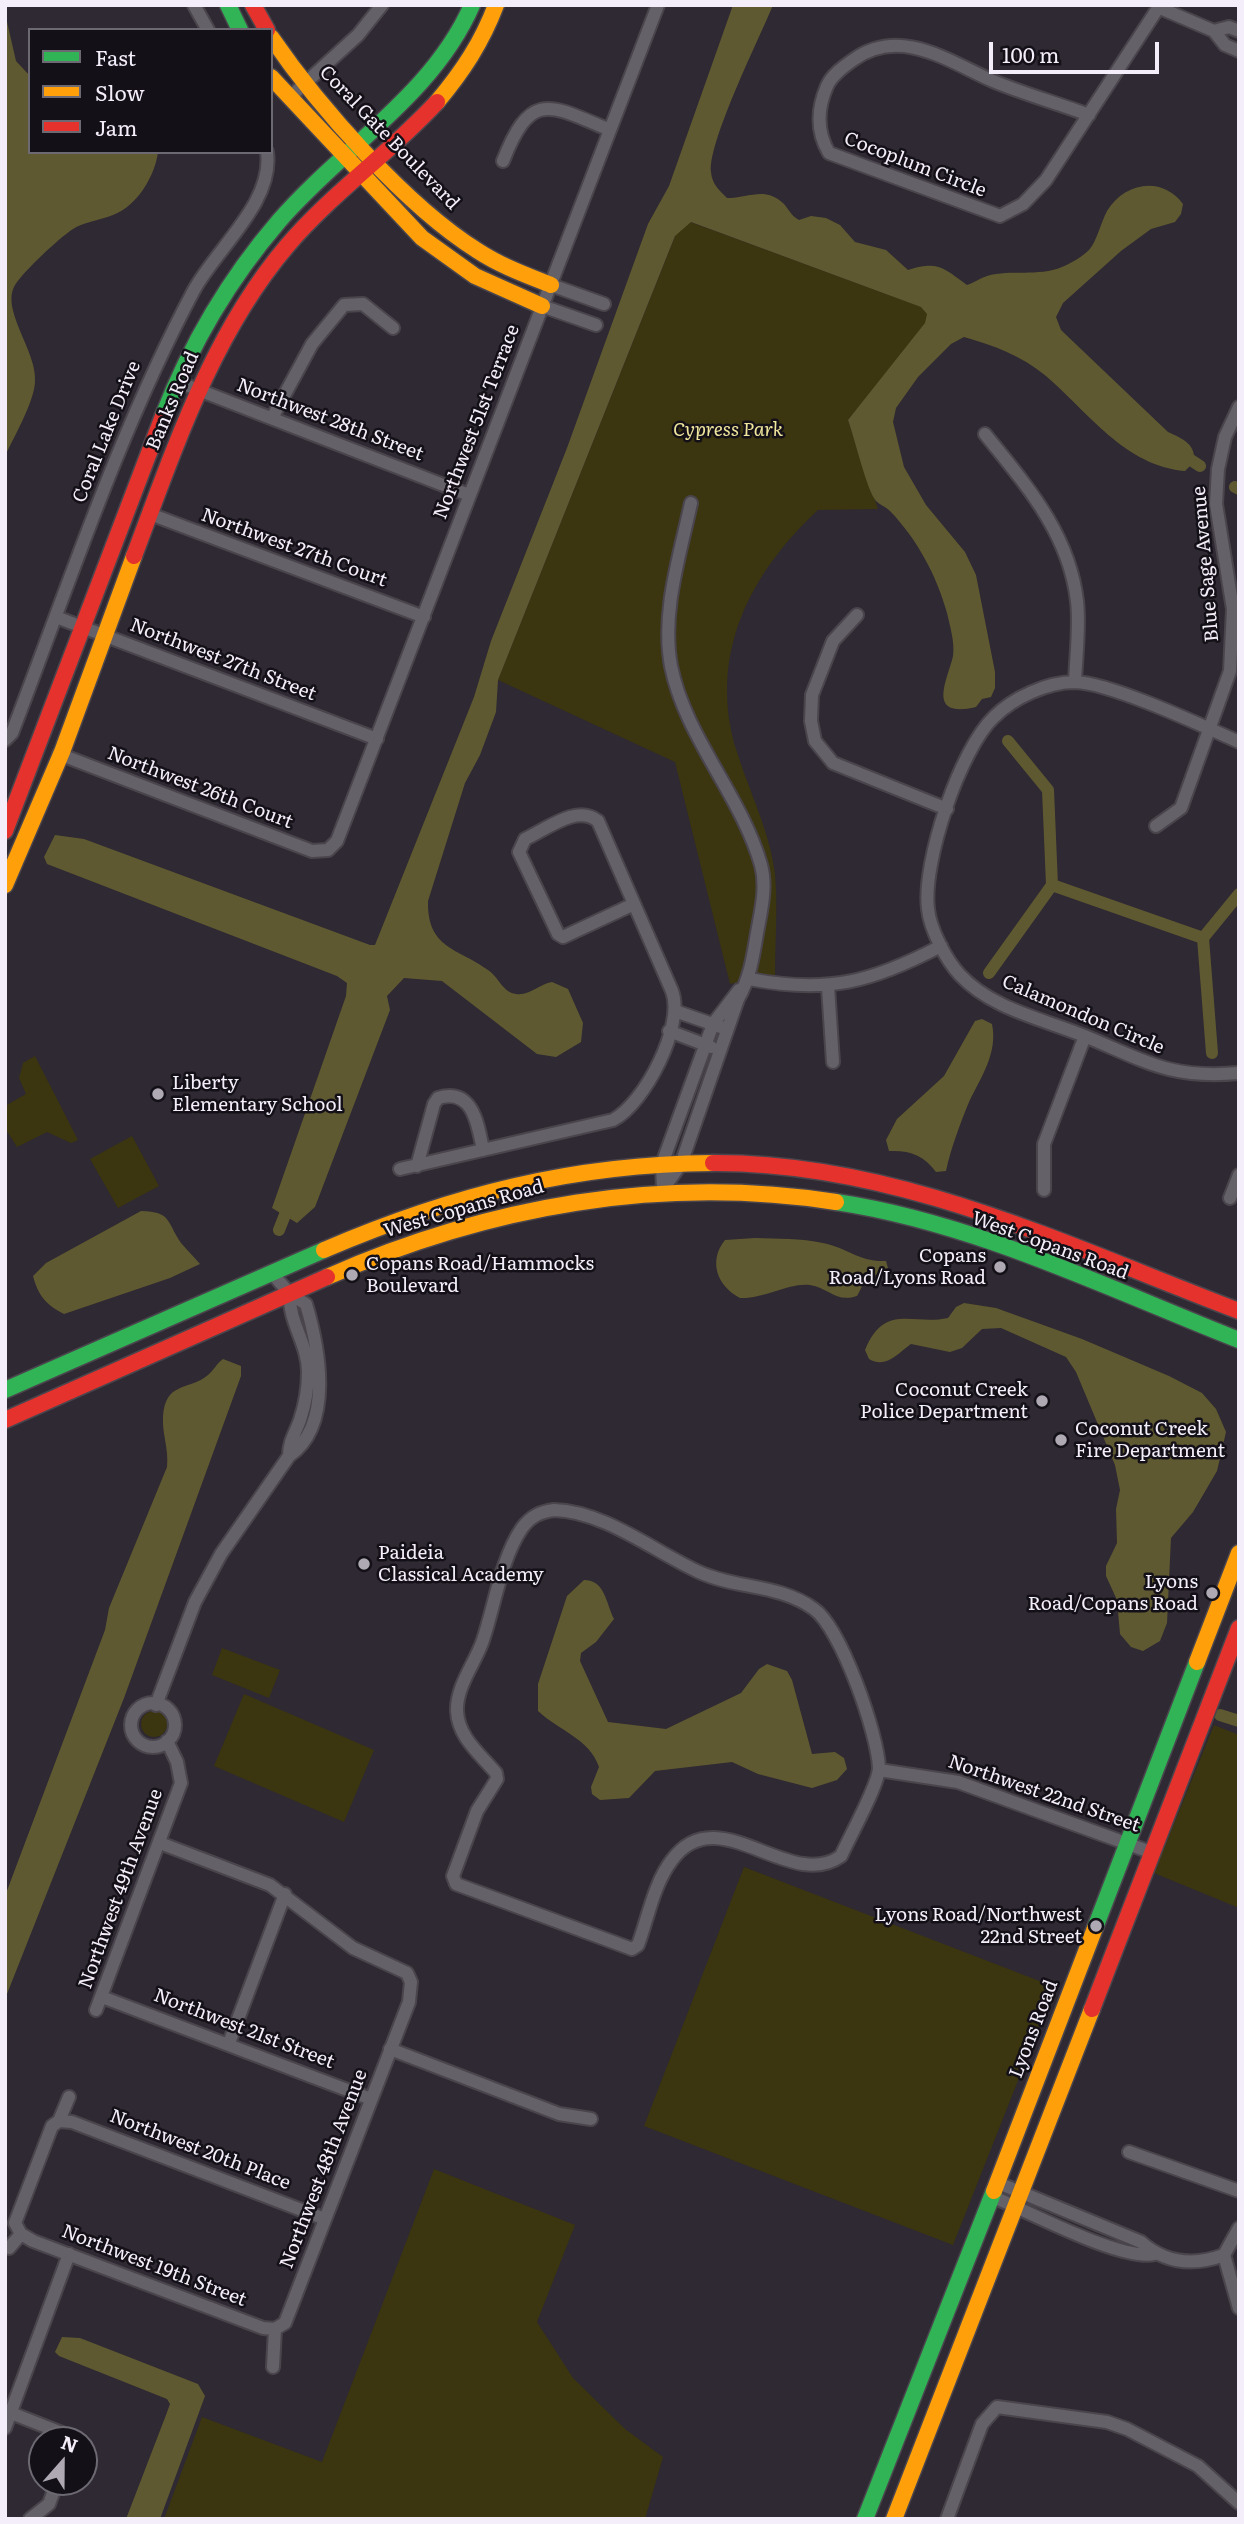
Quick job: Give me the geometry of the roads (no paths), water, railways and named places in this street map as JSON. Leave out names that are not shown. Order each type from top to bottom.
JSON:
[{"type":"main road","points":[[228,5],[239,28]]},
{"type":"main road","points":[[253,5],[266,28]]},
{"type":"main road","name":"Banks Road","points":[[5,831],[178,382],[197,341],[232,282],[280,220],[435,68],[460,33],[472,5]]},
{"type":"main road","name":"Banks Road","points":[[5,885],[59,754],[199,390],[218,350],[263,277],[318,213],[452,83],[476,50],[496,5]]},
{"type":"main road","name":"Coral Gate Boulevard","points":[[273,40],[307,83],[422,208],[454,235],[489,258],[551,285]]},
{"type":"main road","points":[[273,79],[407,225],[439,252],[475,276],[542,306]]},
{"type":"main road","name":"West Copans Road","points":[[5,1390],[271,1272],[406,1216],[476,1194],[586,1172],[662,1164],[729,1162],[821,1170],[916,1192],[991,1216],[1239,1311]]},
{"type":"main road","name":"West Copans Road","points":[[5,1420],[290,1294],[417,1242],[540,1207],[663,1189],[787,1195],[851,1204],[981,1242],[1239,1340]]},
{"type":"main road","name":"Lyons Road","points":[[865,2519],[1129,1843],[1239,1553]]},
{"type":"main road","points":[[894,2519],[1239,1628]]},
{"type":"street","points":[[194,5],[207,28]]},
{"type":"street","points":[[289,98],[358,35],[382,5]]},
{"type":"street","name":"Northwest 51st Terrace","points":[[328,849],[337,841],[377,739],[610,130],[654,6]]},
{"type":"street","name":"Cocoplum Circle","points":[[1089,115],[994,81],[931,50],[898,46],[869,49],[830,79],[819,126],[829,153],[1000,216],[1023,204],[1046,180],[1089,115],[1160,6],[1214,31],[1226,45],[1239,51]]},
{"type":"street","name":"Cocoplum Circle","points":[[1214,31],[1229,27],[1239,30]]},
{"type":"street","points":[[503,161],[510,143],[529,115],[544,107],[558,108],[610,130]]},
{"type":"street","name":"Coral Lake Drive","points":[[5,740],[12,733],[157,360],[207,267],[258,202],[267,154]]},
{"type":"street","name":"Coral Gate Boulevard","points":[[551,285],[604,304]]},
{"type":"street","points":[[272,418],[312,344],[344,305],[363,304],[393,328]]},
{"type":"street","points":[[542,306],[596,325]]},
{"type":"street","name":"Northwest 28th Street","points":[[178,382],[469,495]]},
{"type":"street","name":"Blue Sage Avenue","points":[[1156,827],[1181,808],[1230,671],[1236,622],[1216,504],[1217,469],[1225,437],[1239,407]]},
{"type":"street","points":[[985,434],[1042,504],[1068,557],[1077,603],[1075,682]]},
{"type":"street","points":[[663,1189],[681,1164],[720,1051],[749,979],[763,898],[761,866],[724,780],[689,715],[671,668],[667,636],[691,503]]},
{"type":"street","name":"Northwest 27th Court","points":[[150,514],[424,617]]},
{"type":"street","points":[[857,615],[833,641],[812,695],[811,721],[816,741],[833,763],[947,809]]},
{"type":"street","name":"Northwest 27th Street","points":[[56,617],[377,739]]},
{"type":"street","name":"Calamondon Circle","points":[[1239,742],[1102,688],[1075,682],[1036,691],[1018,699],[993,718],[968,757],[947,809],[928,871],[928,911],[942,946],[959,974],[984,994],[1004,1006],[1085,1036],[1164,1070],[1203,1076],[1239,1073]]},
{"type":"street","name":"Northwest 26th Court","points":[[59,754],[312,851],[328,849]]},
{"type":"street","points":[[400,1170],[622,1115],[651,1081],[675,1011],[672,991],[598,821],[579,813],[525,839],[520,845],[519,852],[558,934],[563,937],[634,904]]},
{"type":"street","points":[[749,979],[828,987],[878,975],[942,946]]},
{"type":"street","points":[[663,1189],[662,1164],[713,1024],[726,1003],[749,979]]},
{"type":"street","points":[[828,987],[833,1062]]},
{"type":"street","points":[[675,1011],[728,1030]]},
{"type":"street","points":[[669,1031],[720,1051]]},
{"type":"street","points":[[1044,1190],[1044,1144],[1085,1036]]},
{"type":"street","points":[[417,1166],[434,1104],[438,1098],[448,1094],[461,1098],[471,1107],[476,1116],[483,1150]]},
{"type":"street","points":[[1230,1198],[1239,1175]]},
{"type":"street","points":[[156,1704],[195,1602],[221,1554],[289,1456],[301,1448],[308,1434],[319,1393],[318,1344],[306,1304],[290,1294],[271,1272]]},
{"type":"street","points":[[567,1510],[647,1542],[701,1573],[727,1582],[772,1590],[814,1608],[825,1618],[846,1653],[879,1770],[841,1856],[830,1864],[814,1867],[797,1863],[721,1838],[702,1839],[687,1846],[672,1858],[638,1945],[632,1949],[456,1884],[453,1876],[477,1811],[497,1779],[496,1773],[464,1737],[457,1708],[482,1643],[511,1551],[520,1530],[539,1513],[567,1510]]},
{"type":"street","points":[[149,1704],[168,1709],[175,1721],[173,1734],[167,1741],[150,1747],[137,1740],[131,1726],[136,1712],[149,1704]]},
{"type":"street","name":"Northwest 49th Avenue","points":[[96,2010],[181,1783],[177,1762],[167,1741]]},
{"type":"street","name":"Northwest 22nd Street","points":[[879,1770],[958,1782],[1153,1853]]},
{"type":"street","points":[[160,1843],[270,1885],[285,1894],[229,2043]]},
{"type":"street","name":"Northwest 48th Avenue","points":[[275,2329],[285,2323],[409,2002],[411,1982],[407,1973],[396,1966],[353,1948],[328,1931],[285,1894]]},
{"type":"street","name":"Northwest 21st Street","points":[[102,1997],[371,2099]]},
{"type":"street","points":[[390,2049],[559,2114],[591,2119]]},
{"type":"street","points":[[9,2248],[21,2234],[15,2222],[52,2126],[59,2121],[69,2097]]},
{"type":"street","name":"Northwest 20th Place","points":[[59,2121],[72,2122],[325,2219]]},
{"type":"street","points":[[1129,2152],[1239,2190]]},
{"type":"street","points":[[994,2189],[1018,2199],[1080,2235],[1143,2257],[1155,2254],[1183,2262],[1201,2263],[1224,2255],[1239,2228]]},
{"type":"street","name":"Northwest 19th Street","points":[[21,2234],[263,2328],[275,2329]]},
{"type":"street","points":[[5,2428],[8,2412],[69,2254]]},
{"type":"street","points":[[1224,2255],[1239,2308]]},
{"type":"street","points":[[273,2367],[275,2329]]},
{"type":"street","points":[[947,2519],[982,2424],[997,2407],[1107,2422],[1127,2429],[1198,2466],[1239,2503]]},
{"type":"street","points":[[8,2412],[44,2426]]},
{"type":"street","points":[[30,2519],[48,2504],[51,2496]]},
{"type":"waterway","points":[[1180,453],[1200,466]]},
{"type":"waterway","points":[[1235,487],[1239,489]]},
{"type":"waterway","points":[[1008,741],[1048,790],[1052,885],[1203,938],[1212,1053]]},
{"type":"waterway","points":[[989,973],[1052,885]]},
{"type":"waterway","points":[[1203,938],[1239,894]]},
{"type":"waterway","points":[[279,1230],[290,1202]]},
{"type":"waterway","points":[[1220,1715],[1239,1721]]},
{"type":"place","name":"Liberty Elementary School","points":[[158,1094]]},
{"type":"place","name":"Copans Road/Lyons Road","points":[[1000,1267]]},
{"type":"place","name":"Copans Road/Hammocks Boulevard","points":[[352,1275]]},
{"type":"place","name":"Coconut Creek Police Department","points":[[1042,1401]]},
{"type":"place","name":"Coconut Creek Fire Department","points":[[1061,1440]]},
{"type":"place","name":"Paideia Classical Academy","points":[[364,1564]]},
{"type":"place","name":"Lyons Road/Copans Road","points":[[1212,1593]]},
{"type":"place","name":"Lyons Road/Northwest 22nd Street","points":[[1096,1926]]},
{"type":"park label","name":"Cypress Park","points":[[728,430]]}]
